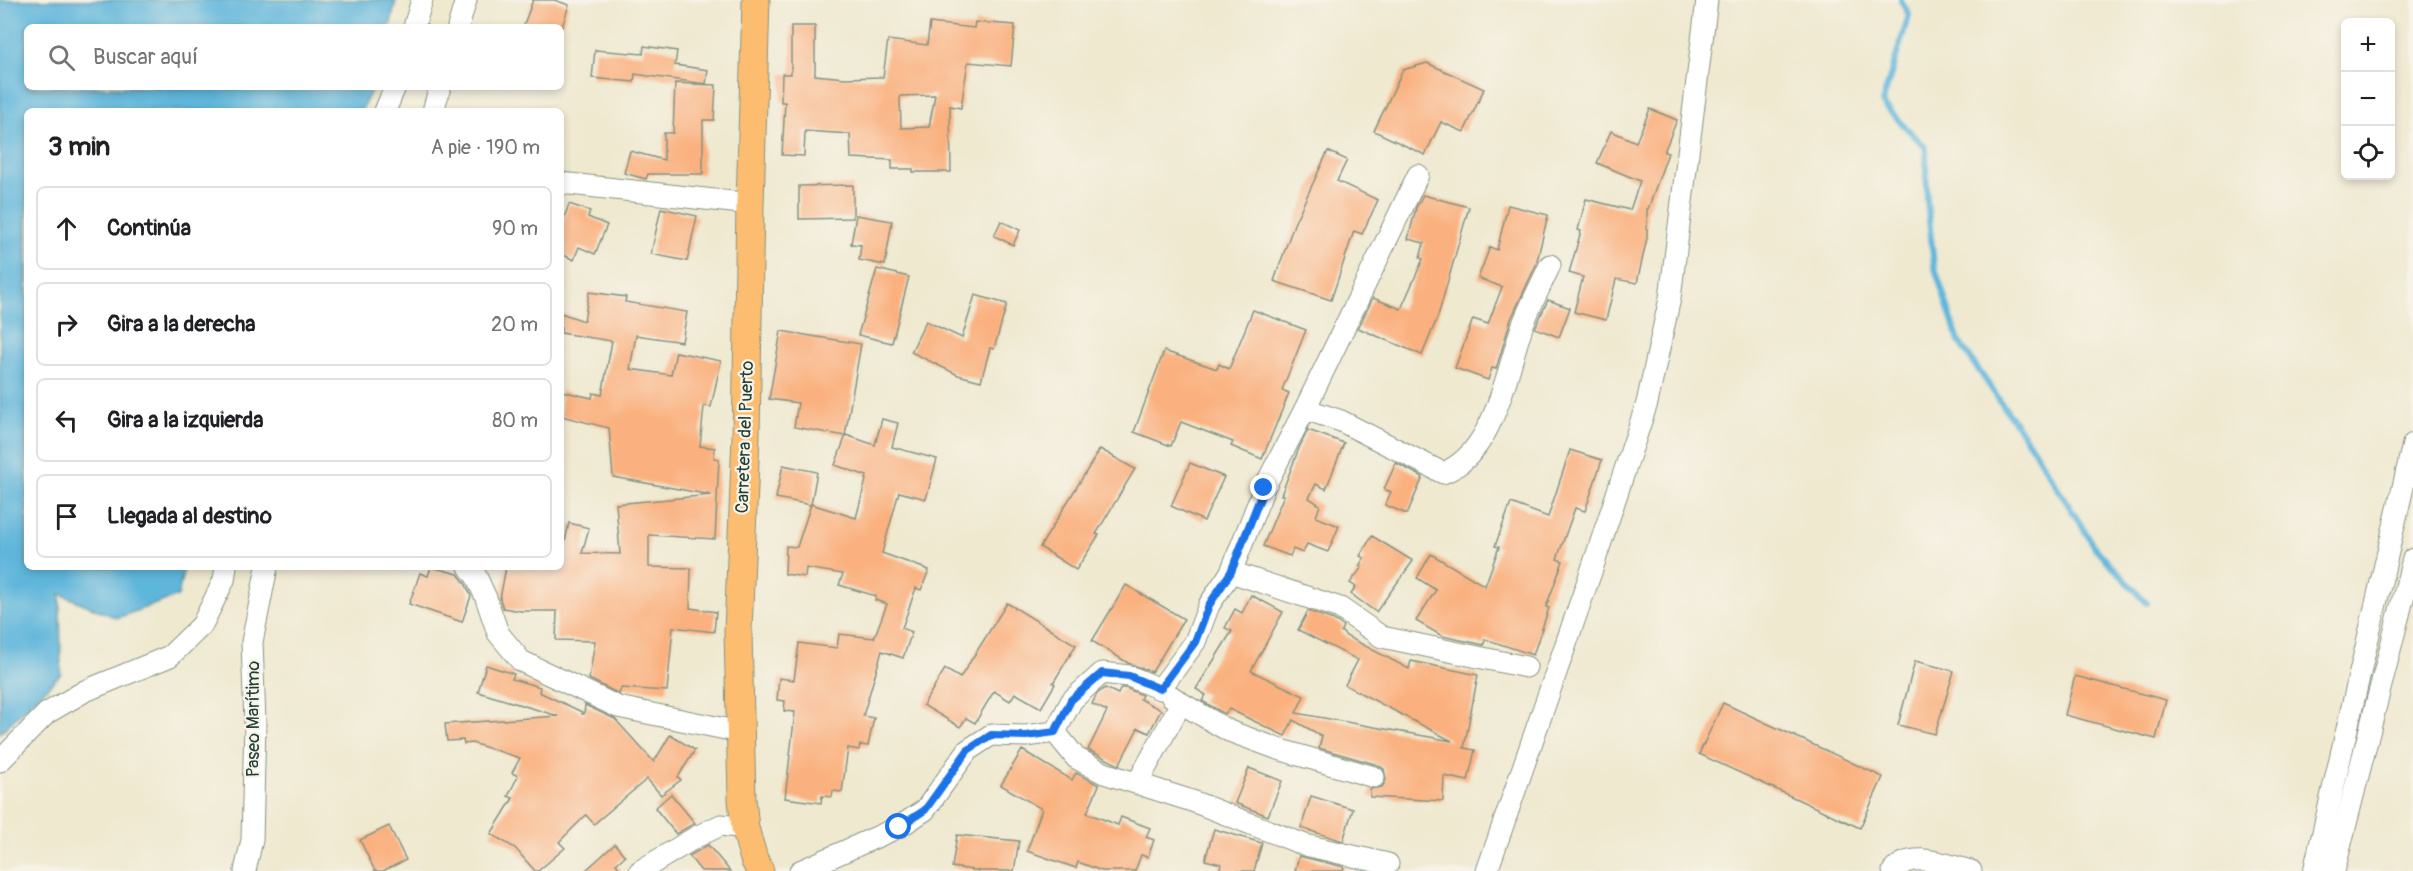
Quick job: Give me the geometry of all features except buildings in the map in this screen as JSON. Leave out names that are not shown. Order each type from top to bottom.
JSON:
[{"type":"main road","name":"Carretera del Puerto","points":[[756,0],[746,436],[738,632],[745,828],[760,871]]},
{"type":"street","points":[[415,24],[422,0]]},
{"type":"street","points":[[459,24],[466,0]]},
{"type":"street","points":[[1487,871],[1591,573],[1647,403],[1670,298],[1707,0]]},
{"type":"street","points":[[386,108],[394,90]]},
{"type":"street","points":[[434,108],[439,90]]},
{"type":"street","points":[[1160,689],[1195,642],[1209,605],[1231,572],[1264,488],[1305,409],[1418,175]]},
{"type":"street","points":[[564,183],[750,204]]},
{"type":"street","points":[[1305,409],[1341,421],[1443,473],[1458,468],[1472,454],[1494,414],[1524,323],[1550,265]]},
{"type":"street","points":[[2314,871],[2408,488],[2413,444]]},
{"type":"street","points":[[2334,871],[2413,559]]},
{"type":"street","points":[[0,761],[46,713],[85,691],[170,656],[202,625],[224,580],[226,570]]},
{"type":"street","name":"Paseo Marítimo","points":[[245,871],[252,840],[255,723],[252,642],[266,570]]},
{"type":"street","points":[[472,570],[477,576],[498,633],[521,661],[618,707],[740,732]]},
{"type":"street","points":[[1231,572],[1340,608],[1382,638],[1526,667]]},
{"type":"street","points":[[1055,732],[1071,700],[1102,673],[1129,676],[1160,689],[1229,730],[1268,746],[1374,777]]},
{"type":"street","points":[[1138,782],[1181,703]]},
{"type":"street","points":[[1055,732],[1076,758],[1104,773],[1192,801],[1305,845],[1388,864]]},
{"type":"street","points":[[800,871],[899,827],[925,810],[968,750],[991,735],[1026,736],[1055,732]]},
{"type":"street","points":[[640,871],[696,837],[721,825],[745,828]]},
{"type":"street","points":[[1893,871],[1900,862],[1917,859],[1971,871]]},
{"type":"water","points":[[0,0],[396,0],[391,24],[24,24],[24,90],[372,90],[362,108],[24,108],[24,570],[183,570],[178,596],[117,618],[60,594],[61,674],[0,733]]},
{"type":"waterway","points":[[1901,0],[1909,15],[1882,103],[1926,148],[1927,201],[1934,265],[1959,342],[2032,447],[2096,549],[2147,603]]},
{"type":"route","points":[[899,827],[925,810],[968,750],[991,735],[1026,736],[1055,732],[1071,700],[1102,673],[1129,676],[1160,689],[1195,642],[1209,605],[1231,572],[1264,488]]}]
